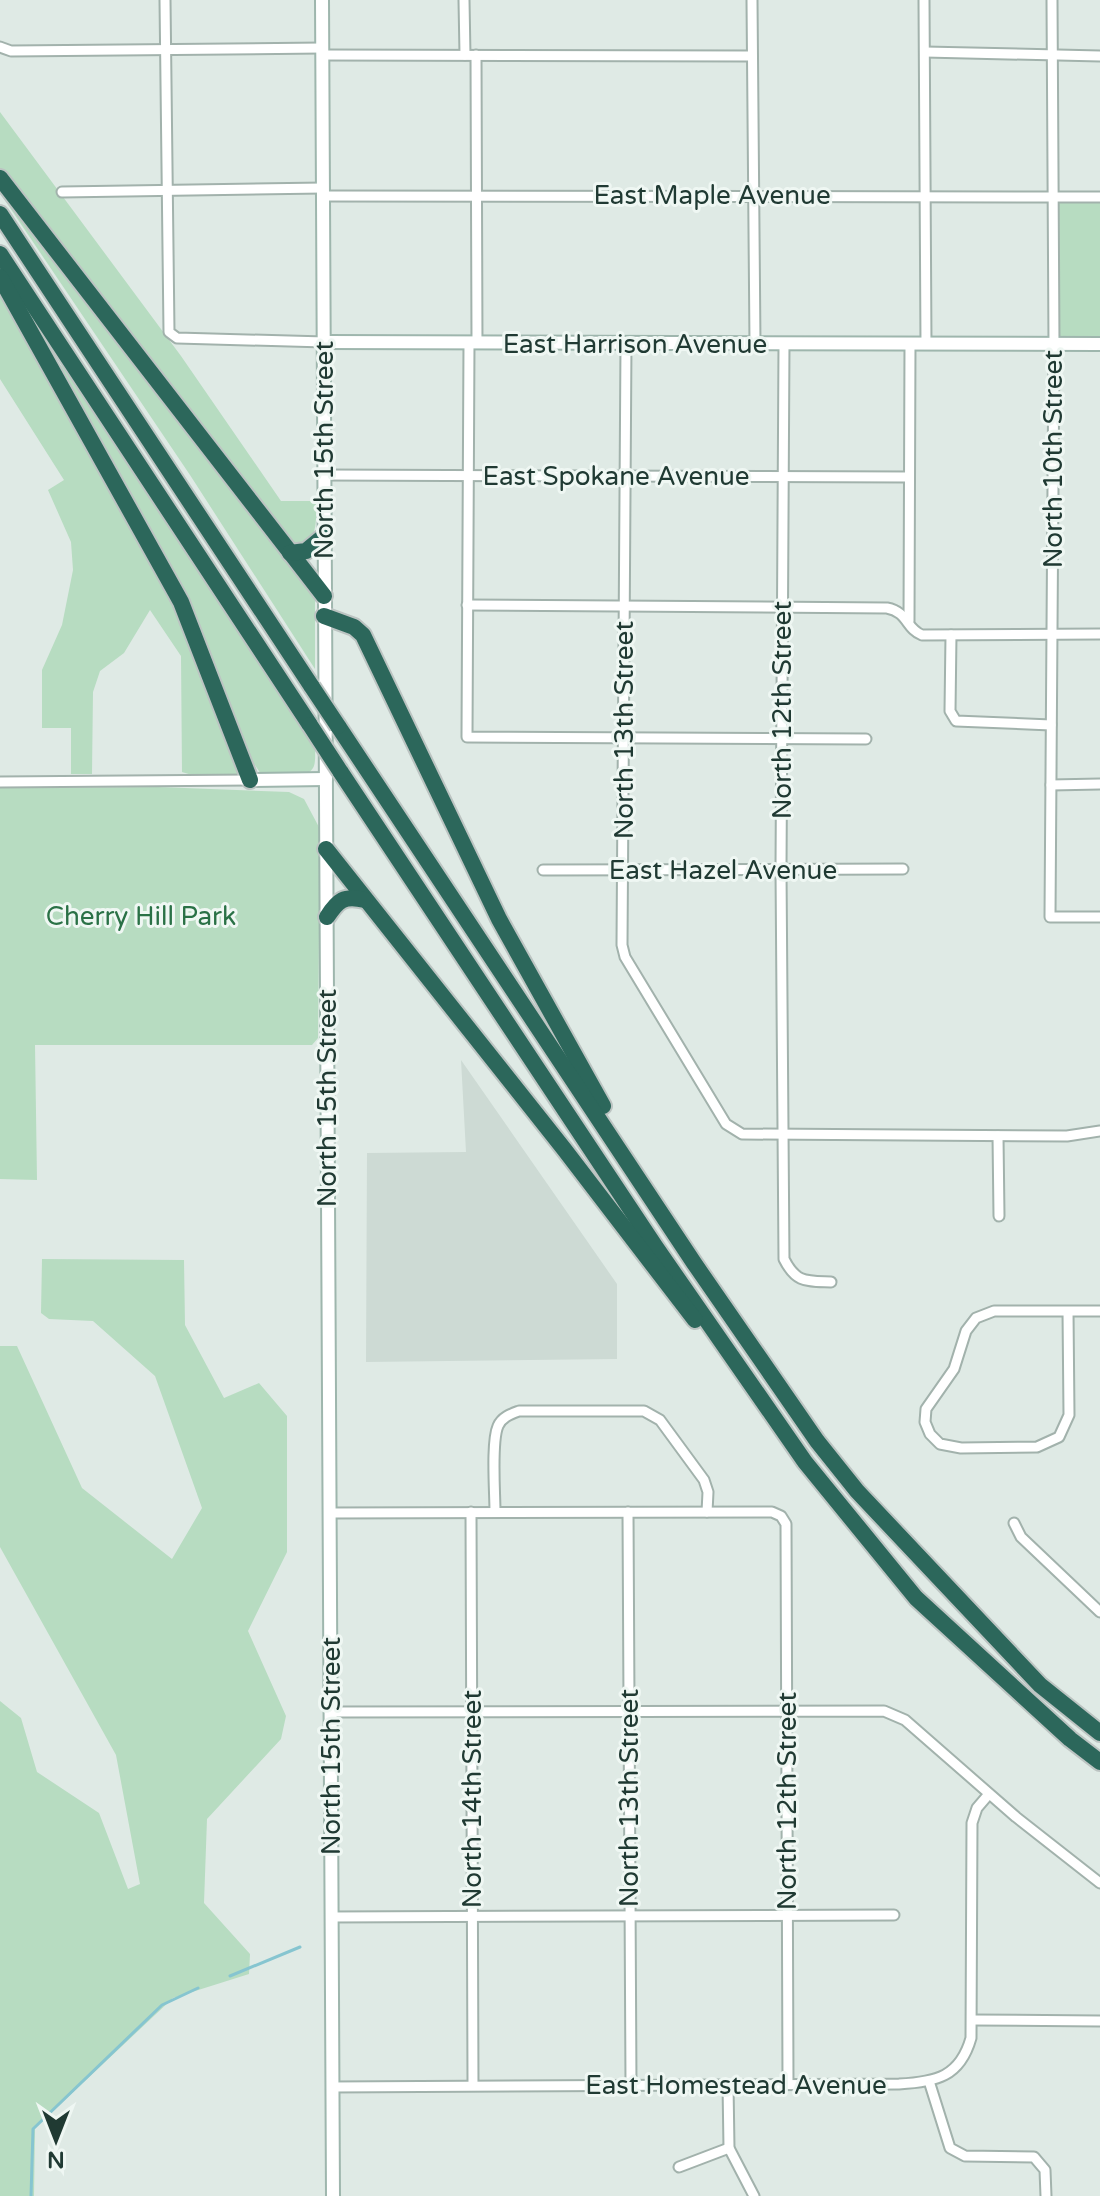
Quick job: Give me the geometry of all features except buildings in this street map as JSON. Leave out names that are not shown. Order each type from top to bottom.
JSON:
[{"type":"highway","points":[[0,178],[324,596]]},
{"type":"highway","points":[[0,214],[788,1400],[857,1491],[1040,1685],[1100,1733]]},
{"type":"highway","points":[[0,254],[310,725],[333,775],[762,1401],[834,1499],[916,1598],[1070,1739],[1100,1762]]},
{"type":"highway","points":[[0,277],[181,602],[250,780]]},
{"type":"highway","points":[[290,553],[306,551],[323,537]]},
{"type":"highway","points":[[324,616],[354,627],[363,635],[499,919],[601,1102],[639,1179]]},
{"type":"highway","points":[[326,849],[555,1137],[678,1299],[762,1401]]},
{"type":"highway","points":[[327,917],[341,899],[351,897],[365,900]]},
{"type":"main road","name":"North 15th Street","points":[[322,0],[324,616],[333,775],[326,849],[325,1001],[333,2196]]},
{"type":"main road","name":"East Harrison Avenue","points":[[325,342],[1100,344]]},
{"type":"main road","points":[[250,780],[333,775]]},
{"type":"street","points":[[165,0],[166,191]]},
{"type":"street","points":[[464,0],[477,196],[468,475],[467,737],[866,739]]},
{"type":"street","points":[[752,0],[755,344]]},
{"type":"street","points":[[924,0],[926,344]]},
{"type":"street","name":"North 10th Street","points":[[1052,0],[1054,344],[1050,917],[1100,917]]},
{"type":"street","points":[[0,47],[11,51],[752,56]]},
{"type":"street","points":[[925,52],[1100,56]]},
{"type":"street","name":"East Harrison Avenue","points":[[166,191],[167,327],[170,334],[177,338],[325,342]]},
{"type":"street","name":"East Maple Avenue","points":[[62,192],[1100,197]]},
{"type":"street","name":"North 13th Street","points":[[626,344],[622,945],[625,957],[707,1095],[726,1124],[742,1134],[1067,1136],[1100,1131]]},
{"type":"street","name":"North 12th Street","points":[[784,344],[781,870],[784,1259],[792,1275],[806,1281],[831,1282]]},
{"type":"street","points":[[909,622],[910,344]]},
{"type":"street","name":"East Spokane Avenue","points":[[323,475],[909,477]]},
{"type":"street","points":[[467,605],[887,608],[900,612],[913,630],[922,635],[1100,634]]},
{"type":"street","points":[[951,635],[950,711],[953,718],[962,723],[1051,725]]},
{"type":"street","points":[[0,782],[250,780]]},
{"type":"street","points":[[1051,785],[1100,784]]},
{"type":"street","name":"East Hazel Avenue","points":[[543,870],[903,869]]},
{"type":"street","points":[[998,1136],[999,1216]]},
{"type":"street","points":[[1068,1311],[1069,1415],[1059,1437],[1037,1447],[961,1448],[940,1444],[930,1434],[925,1422],[926,1409],[954,1369],[966,1331],[976,1318],[994,1311],[1068,1311],[1100,1311]]},
{"type":"street","points":[[330,1513],[707,1512],[708,1492],[704,1480],[666,1427],[651,1413],[519,1411],[502,1420],[495,1437],[495,1512]]},
{"type":"street","name":"North 14th Street","points":[[471,1512],[473,2085]]},
{"type":"street","name":"North 13th Street","points":[[628,1512],[631,2085]]},
{"type":"street","name":"North 12th Street","points":[[707,1512],[772,1512],[783,1518],[786,1524],[788,2084]]},
{"type":"street","points":[[1014,1523],[1021,1537],[1100,1612]]},
{"type":"street","points":[[331,1712],[879,1710],[896,1714],[915,1728],[989,1794],[1100,1883]]},
{"type":"street","name":"East Homestead Avenue","points":[[332,2087],[899,2084],[929,2081],[953,2071],[965,2055],[971,2038],[972,1823],[977,1808],[989,1794]]},
{"type":"street","points":[[331,1917],[894,1915]]},
{"type":"street","points":[[972,2020],[1100,2021]]},
{"type":"street","points":[[929,2081],[950,2148],[965,2156],[1034,2157],[1045,2170],[1046,2196]]},
{"type":"street","points":[[728,2084],[729,2148],[754,2196]]},
{"type":"street","points":[[679,2167],[729,2148]]},
{"type":"shaded area","points":[[461,1060],[617,1284],[617,1359],[366,1362],[367,1153],[466,1152]]},
{"type":"green space","points":[[0,112],[181,356],[281,501],[316,501],[314,530],[306,545],[292,545],[0,169]]},
{"type":"green space","points":[[0,193],[7,197],[315,598],[315,669],[190,475]]},
{"type":"green space","points":[[1053,197],[1100,197],[1100,336],[1055,337]]},
{"type":"green space","points":[[0,294],[157,568],[196,652],[240,776],[234,778],[182,772],[181,656],[150,610],[124,653],[100,671],[93,692],[92,774],[71,774],[71,728],[42,728],[42,670],[62,625],[73,570],[71,542],[48,490],[64,480],[0,379]]},
{"type":"green space","points":[[55,361],[63,367],[315,747],[315,763],[309,772],[265,776],[250,758],[187,601],[156,538]]},
{"type":"green space","name":"Cherry Hill Park","points":[[158,787],[289,792],[304,799],[320,829],[318,1038],[312,1045],[35,1045],[37,1180],[0,1179],[0,788]]},
{"type":"green space","points":[[42,1259],[184,1260],[185,1325],[224,1398],[259,1383],[287,1416],[287,1552],[248,1631],[286,1716],[281,1739],[207,1819],[204,1903],[250,1954],[249,1974],[173,1998],[35,2128],[34,2196],[0,2196],[0,1701],[21,1718],[37,1772],[99,1813],[128,1889],[140,1884],[116,1755],[0,1547],[0,1346],[17,1346],[82,1488],[172,1559],[202,1508],[155,1376],[93,1321],[49,1319],[41,1313]]},
{"type":"waterway","points":[[230,1976],[300,1947]]},
{"type":"waterway","points":[[31,2196],[33,2129],[162,2005],[198,1988]]}]
